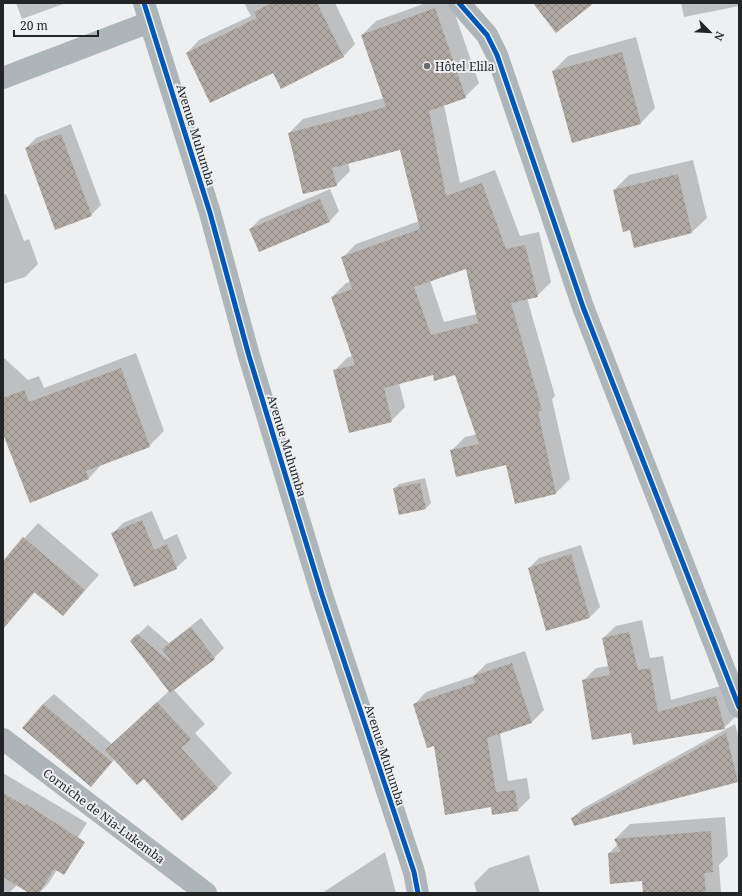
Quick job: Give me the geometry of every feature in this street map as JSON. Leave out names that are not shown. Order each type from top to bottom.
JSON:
[{"type":"street","points":[[459,3],[487,35],[497,55],[583,307],[739,707]]},
{"type":"street","points":[[3,78],[147,12]]},
{"type":"street","name":"Avenue Muhumba","points":[[147,12],[210,212],[249,356],[322,595],[414,872],[418,893]]},
{"type":"street","name":"Corniche de Nia-Lukemba","points":[[3,739],[206,893]]},
{"type":"building","points":[[272,3],[317,3],[344,57],[281,89],[273,73],[210,103],[186,53],[257,18],[254,12]]},
{"type":"building","points":[[533,3],[594,3],[556,33]]},
{"type":"building","points":[[435,8],[466,98],[429,111],[446,196],[482,183],[506,249],[525,245],[538,297],[511,303],[542,410],[538,412],[556,494],[515,504],[506,465],[456,477],[450,450],[479,444],[455,375],[434,381],[433,375],[384,388],[392,422],[349,433],[333,370],[355,365],[331,297],[352,289],[341,257],[420,229],[400,150],[332,168],[337,186],[303,194],[288,133],[386,107],[361,35]],"holes":[[[466,269],[478,323],[431,335],[414,287]]]},
{"type":"building","points":[[622,52],[641,124],[572,143],[552,71]]},
{"type":"building","points":[[61,134],[92,216],[55,230],[25,148]]},
{"type":"building","points":[[678,174],[692,233],[634,248],[630,230],[623,232],[613,190]]},
{"type":"building","points":[[320,199],[330,222],[259,252],[249,229]]},
{"type":"building","points":[[121,368],[150,447],[86,471],[89,479],[30,503],[3,434],[3,398],[24,390],[29,402]]},
{"type":"building","points":[[420,483],[426,509],[399,515],[393,488]]},
{"type":"building","points":[[142,520],[154,550],[167,544],[177,569],[134,587],[111,533]]},
{"type":"building","points":[[23,537],[85,590],[63,616],[34,592],[3,629],[3,561]]},
{"type":"building","points":[[571,554],[590,618],[546,631],[528,568]]},
{"type":"building","points":[[191,627],[215,659],[170,693],[130,641],[137,634],[170,662],[171,661],[162,649]]},
{"type":"building","points":[[629,632],[638,670],[650,668],[658,712],[716,696],[725,729],[633,745],[631,733],[592,740],[582,680],[610,675],[602,638]]},
{"type":"building","points":[[512,663],[532,723],[487,738],[496,792],[515,790],[518,811],[492,815],[491,807],[445,815],[434,746],[427,748],[413,704],[475,683],[473,676]]},
{"type":"building","points":[[157,702],[191,739],[181,748],[218,788],[182,821],[144,779],[137,785],[105,750]]},
{"type":"building","points":[[43,704],[112,762],[91,787],[22,728]]},
{"type":"building","points":[[726,733],[738,782],[574,826],[571,818]]},
{"type":"building","points":[[3,793],[25,806],[26,804],[85,842],[64,875],[54,869],[39,893],[29,893],[3,877]]},
{"type":"building","points":[[711,831],[713,872],[704,873],[706,893],[643,893],[642,881],[610,884],[608,853],[621,852],[614,839]]},
{"type":"cycle path","points":[[144,3],[210,213],[249,356],[322,595],[414,872],[418,893]]},
{"type":"cycle path","points":[[459,3],[487,35],[497,55],[583,307],[739,707]]},
{"type":"place","name":"Hôtel Elila","points":[[427,66]]}]
